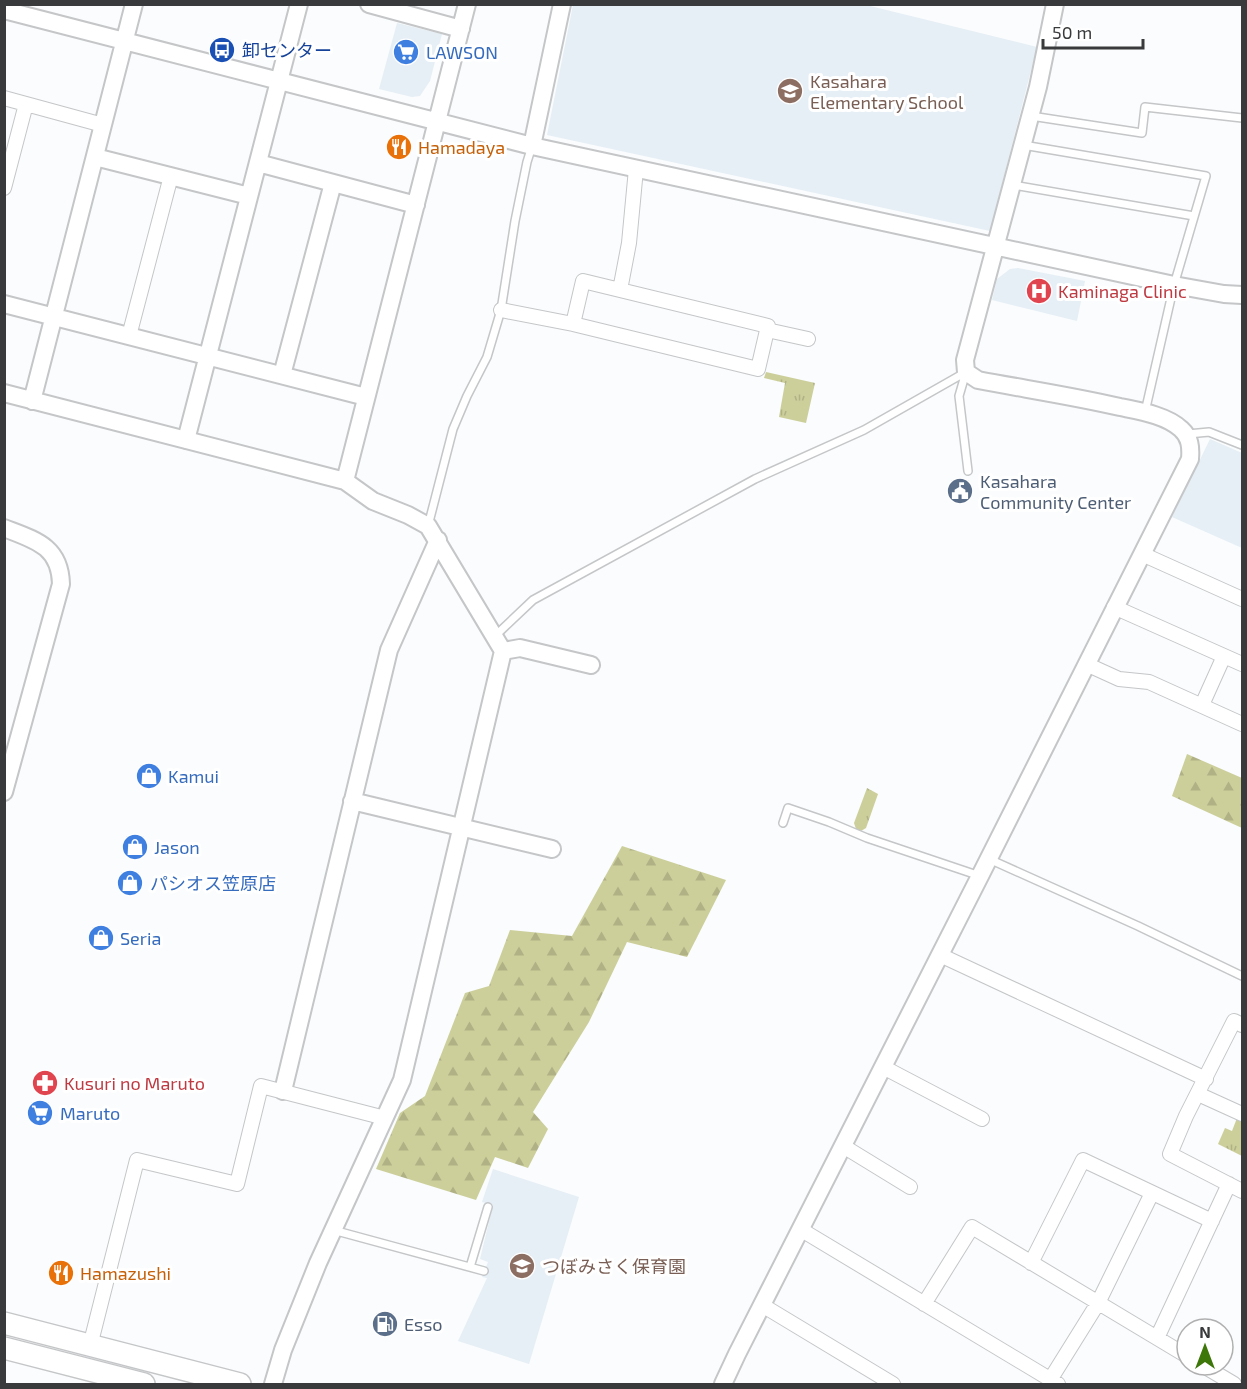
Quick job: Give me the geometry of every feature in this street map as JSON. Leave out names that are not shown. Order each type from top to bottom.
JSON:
[{"type":"main road","points":[[4,1323],[240,1384]]},
{"type":"main road","points":[[4,1348],[144,1384]]},
{"type":"street","points":[[32,401],[134,4]]},
{"type":"street","points":[[186,440],[299,4]]},
{"type":"street","points":[[369,4],[461,29]]},
{"type":"street","points":[[345,481],[467,4]]},
{"type":"street","points":[[532,146],[562,4]]},
{"type":"street","points":[[723,1384],[1190,459],[1189,441],[1186,434],[1170,422],[1090,400],[978,380],[966,372],[965,360],[1031,116],[1055,4]]},
{"type":"street","points":[[4,10],[532,146],[1174,285],[1242,295]]},
{"type":"street","points":[[4,98],[103,125]]},
{"type":"street","points":[[4,188],[26,104]]},
{"type":"street","points":[[95,157],[249,196]]},
{"type":"street","points":[[258,163],[416,205]]},
{"type":"street","points":[[620,290],[629,243],[636,169]]},
{"type":"street","points":[[129,336],[171,176]]},
{"type":"street","points":[[282,375],[333,183]]},
{"type":"street","points":[[501,310],[573,324],[758,369],[768,326],[584,280],[573,324]]},
{"type":"street","points":[[4,304],[366,397]]},
{"type":"street","points":[[767,330],[808,339]]},
{"type":"street","points":[[4,393],[345,481],[374,501],[408,515],[433,533],[499,644],[463,828],[402,1080],[298,1310],[273,1384]]},
{"type":"street","points":[[4,528],[40,542],[50,551],[60,571],[61,584],[4,792]]},
{"type":"street","points":[[283,1091],[389,650],[433,533]]},
{"type":"street","points":[[1142,554],[1242,599]]},
{"type":"street","points":[[1114,607],[1242,664]]},
{"type":"street","points":[[499,644],[591,665]]},
{"type":"street","points":[[1202,705],[1224,656]]},
{"type":"street","points":[[1086,664],[1119,679],[1149,682],[1242,724]]},
{"type":"street","points":[[352,801],[552,849]]},
{"type":"street","points":[[940,955],[1206,1079]]},
{"type":"street","points":[[1242,1025],[1234,1021],[1170,1154],[1242,1191]]},
{"type":"street","points":[[883,1067],[982,1119]]},
{"type":"street","points":[[90,1347],[137,1160],[237,1184],[261,1086],[385,1118]]},
{"type":"street","points":[[1198,1094],[1242,1114]]},
{"type":"street","points":[[843,1146],[910,1186]]},
{"type":"street","points":[[1031,1263],[1083,1160],[1212,1221]]},
{"type":"street","points":[[1157,1338],[1229,1184]]},
{"type":"street","points":[[800,1229],[1054,1382],[1098,1303],[1152,1193]]},
{"type":"street","points":[[924,1304],[972,1227],[1175,1349]]},
{"type":"street","points":[[762,1305],[893,1384]]},
{"type":"lane","points":[[1031,116],[1142,133],[1145,107],[1242,118]]},
{"type":"lane","points":[[1023,145],[1206,176],[1174,285],[1144,413]]},
{"type":"lane","points":[[433,533],[453,429],[466,396],[487,357],[501,310],[515,221],[532,146]]},
{"type":"lane","points":[[1012,185],[1194,216]]},
{"type":"lane","points":[[966,372],[958,396],[968,471]]},
{"type":"lane","points":[[499,644],[534,600],[755,479],[864,430],[966,372]]},
{"type":"lane","points":[[1186,434],[1209,432],[1242,445]]},
{"type":"lane","points":[[783,823],[788,808],[867,838],[980,876]]},
{"type":"lane","points":[[989,859],[1242,976]]},
{"type":"lane","points":[[470,1267],[488,1207]]},
{"type":"lane","points":[[333,1230],[484,1271]]},
{"type":"shaded area","name":"Kasahara Elementary School","points":[[573,5],[866,5],[1037,47],[990,231],[547,135]]},
{"type":"shaded area","points":[[397,23],[442,34],[430,81],[420,96],[412,97],[379,89]]},
{"type":"shaded area","name":"Kaminaga Clinic","points":[[1018,268],[1085,281],[1077,321],[992,300],[997,279],[1010,269]]},
{"type":"shaded area","points":[[1210,439],[1242,453],[1242,548],[1172,517]]},
{"type":"shaded area","name":"つぼみさく保育園","points":[[493,1169],[579,1197],[529,1364],[458,1341],[487,1278],[482,1277],[488,1262],[480,1259],[493,1205],[482,1202]]},
{"type":"green space","points":[[766,372],[815,383],[806,423],[779,417],[785,383],[764,378]]},
{"type":"green space","points":[[1187,754],[1242,778],[1242,828],[1172,796]]},
{"type":"green space","points":[[867,788],[878,794],[866,828],[861,831],[856,829],[854,823]]},
{"type":"green space","points":[[622,846],[726,880],[687,957],[627,942],[589,1022],[533,1112],[548,1129],[528,1168],[495,1157],[476,1200],[376,1169],[400,1113],[425,1096],[465,993],[489,986],[510,930],[572,936]]},
{"type":"green space","points":[[1237,1118],[1242,1120],[1242,1156],[1218,1144],[1225,1128],[1232,1131]]},
{"type":"place","name":"卸センター","points":[[222,50]]},
{"type":"place","name":"LAWSON","points":[[406,52]]},
{"type":"place","name":"Kasahara Elementary School","points":[[790,91]]},
{"type":"place","name":"Hamadaya","points":[[399,147]]},
{"type":"place","name":"Kaminaga Clinic","points":[[1039,291]]},
{"type":"place","name":"Kasahara Community Center","points":[[960,491]]},
{"type":"place","name":"Kamui","points":[[149,776]]},
{"type":"place","name":"Jason","points":[[135,847]]},
{"type":"place","name":"パシオス笠原店","points":[[130,883]]},
{"type":"place","name":"Seria","points":[[101,938]]},
{"type":"place","name":"Kusuri no Maruto","points":[[45,1083]]},
{"type":"place","name":"Maruto","points":[[40,1113]]},
{"type":"place","name":"つぼみさく保育園","points":[[522,1266]]},
{"type":"place","name":"Hamazushi","points":[[61,1273]]},
{"type":"place","name":"Esso","points":[[385,1324]]}]
